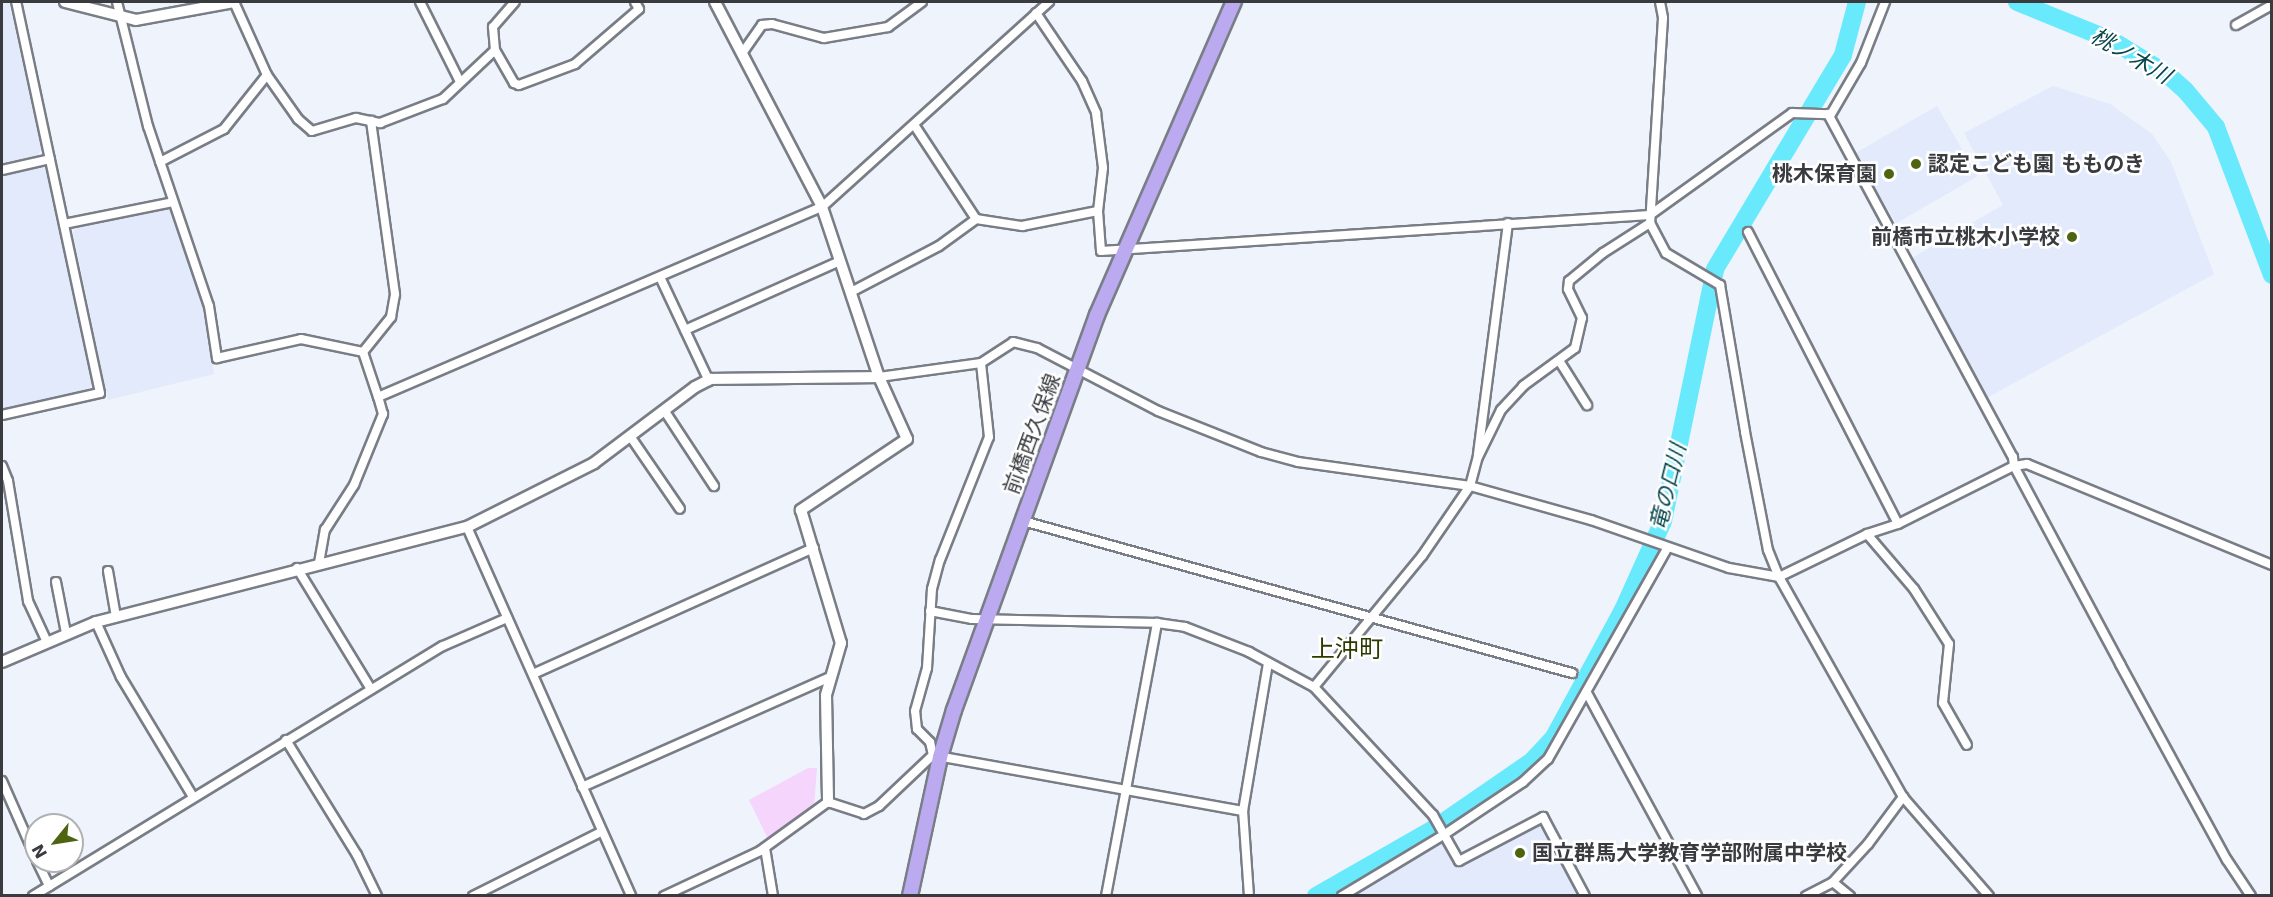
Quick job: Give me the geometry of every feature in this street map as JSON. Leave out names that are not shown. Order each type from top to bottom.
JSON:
[{"type":"main road","name":"前橋西久保線","points":[[910,896],[937,756],[1077,370],[1124,251],[1234,2]]},
{"type":"street","points":[[2,415],[100,393],[16,2]]},
{"type":"street","points":[[65,2],[122,18],[157,19],[234,2],[267,75],[298,119],[312,131],[356,118],[380,123],[424,109],[443,99],[495,50]]},
{"type":"street","points":[[117,2],[160,162],[209,306],[217,358],[301,339],[363,352]]},
{"type":"street","points":[[420,2],[460,82]]},
{"type":"street","points":[[515,2],[493,27],[495,50],[514,83],[519,84],[591,53],[639,9],[635,2]]},
{"type":"street","points":[[715,2],[822,207],[879,376],[907,439],[801,510],[841,643],[828,678],[828,802]]},
{"type":"street","points":[[743,52],[762,25],[772,24],[824,38],[888,27],[922,2]]},
{"type":"street","points":[[378,397],[822,207],[915,126],[1049,2]]},
{"type":"street","points":[[1660,2],[1663,18],[1650,219],[1666,253],[1718,284],[1768,550],[1779,577],[1903,797],[1989,896]]},
{"type":"street","points":[[1828,114],[1860,63],[1886,2]]},
{"type":"street","points":[[2236,25],[2271,5]]},
{"type":"street","points":[[1036,13],[1082,81],[1096,113],[1103,168],[1098,211],[1101,251],[1508,223],[1650,219]]},
{"type":"street","points":[[160,162],[224,129],[267,75]]},
{"type":"street","points":[[1314,687],[1422,556],[1470,486],[1478,457],[1501,410],[1523,386],[1560,362],[1575,348],[1582,318],[1568,289],[1569,281],[1603,253],[1799,111],[1828,114]]},
{"type":"street","points":[[1828,114],[2013,457],[2014,466],[2227,860],[2251,896]]},
{"type":"street","points":[[363,352],[391,317],[395,294],[371,121]]},
{"type":"street","points":[[915,126],[976,219]]},
{"type":"street","points":[[2,170],[50,159]]},
{"type":"street","points":[[64,224],[173,202]]},
{"type":"street","points":[[851,292],[939,246],[976,219],[1022,226],[1098,211]]},
{"type":"street","points":[[1478,457],[1477,435],[1508,223]]},
{"type":"street","points":[[1748,232],[1898,525]]},
{"type":"street","points":[[685,330],[840,261]]},
{"type":"street","points":[[660,277],[709,381]]},
{"type":"street","points":[[2,662],[46,640],[96,622],[297,568],[467,527],[594,463],[664,410],[709,381],[879,376],[981,363],[1013,342],[1037,348],[1158,411],[1261,452],[1298,462],[1470,486],[1591,520],[1667,549],[1779,577],[1867,534],[1898,525],[2014,466],[2027,464],[2044,469],[2271,565]]},
{"type":"street","points":[[319,563],[325,530],[354,485],[383,414],[363,352]]},
{"type":"street","points":[[1560,362],[1587,405]]},
{"type":"street","points":[[937,756],[930,742],[916,729],[915,711],[927,668],[930,611],[944,548],[989,437],[981,363]]},
{"type":"street","points":[[664,410],[714,486]]},
{"type":"street","points":[[630,436],[680,509]]},
{"type":"street","points":[[2,466],[8,481],[28,601],[46,640]]},
{"type":"street","points":[[1023,521],[1572,673]]},
{"type":"street","points":[[467,527],[631,896]]},
{"type":"street","points":[[1867,534],[1914,589],[1949,644],[1943,703],[1967,745]]},
{"type":"street","points":[[533,674],[814,548]]},
{"type":"street","points":[[1342,896],[1523,782],[1548,759],[1667,549]]},
{"type":"street","points":[[297,568],[370,689]]},
{"type":"street","points":[[108,571],[116,617]]},
{"type":"street","points":[[56,582],[66,633]]},
{"type":"street","points":[[930,611],[988,619],[1157,623],[1185,627],[1268,663],[1314,687],[1433,815],[1459,861],[1543,817],[1585,896]]},
{"type":"street","points":[[33,896],[443,646],[507,618]]},
{"type":"street","points":[[96,622],[120,677],[193,797]]},
{"type":"street","points":[[1106,896],[1157,623]]},
{"type":"street","points":[[1249,896],[1244,811],[1268,663]]},
{"type":"street","points":[[582,787],[828,678]]},
{"type":"street","points":[[1587,693],[1697,896]]},
{"type":"street","points":[[286,740],[357,855],[377,896]]},
{"type":"street","points":[[937,756],[1125,792],[1244,811]]},
{"type":"street","points":[[828,802],[864,814],[879,806],[937,756]]},
{"type":"street","points":[[2,782],[24,830]]},
{"type":"street","points":[[1806,896],[1833,882],[1868,844],[1903,797]]},
{"type":"street","points":[[669,894],[765,848],[828,802]]},
{"type":"street","points":[[473,896],[602,832]]},
{"type":"street","points":[[765,848],[773,896]]},
{"type":"street","points":[[43,873],[49,886]]},
{"type":"street","points":[[1833,882],[1850,896]]},
{"type":"shaded area","points":[[2,2],[9,2],[41,149],[38,155],[2,163]]},
{"type":"shaded area","name":"前橋市立桃木小学校","points":[[2053,86],[2110,104],[2152,134],[2171,162],[2214,274],[1988,397],[1912,258],[2003,205],[1964,133]]},
{"type":"shaded area","name":"認定こども園 もものき","points":[[1937,106],[1978,176],[1896,223],[1856,153]]},
{"type":"shaded area","points":[[41,167],[47,170],[92,385],[88,389],[2,409],[2,175]]},
{"type":"shaded area","points":[[165,207],[172,212],[203,307],[214,374],[108,400],[73,232],[79,226]]},
{"type":"shaded area","points":[[808,768],[817,768],[814,807],[768,839],[749,800]]},
{"type":"shaded area","name":"国立群馬大学教育学部附属中学校","points":[[1538,824],[1579,895],[1347,896],[1442,839],[1458,867]]},
{"type":"waterway","name":"竜の口川","points":[[1316,896],[1435,828],[1532,761],[1554,737],[1623,610],[1663,521],[1715,269],[1843,55],[1857,2]]},
{"type":"waterway","name":"桃ノ木川","points":[[2017,2],[2113,41],[2167,74],[2185,90],[2216,127],[2272,275]]},
{"type":"place","name":"認定こども園 もものき","points":[[1916,164]]},
{"type":"place","name":"桃木保育園","points":[[1889,174]]},
{"type":"place","name":"前橋市立桃木小学校","points":[[2072,237]]},
{"type":"place","name":"国立群馬大学教育学部附属中学校","points":[[1520,853]]},
{"type":"district","name":"上沖町","points":[[1347,650]]}]
